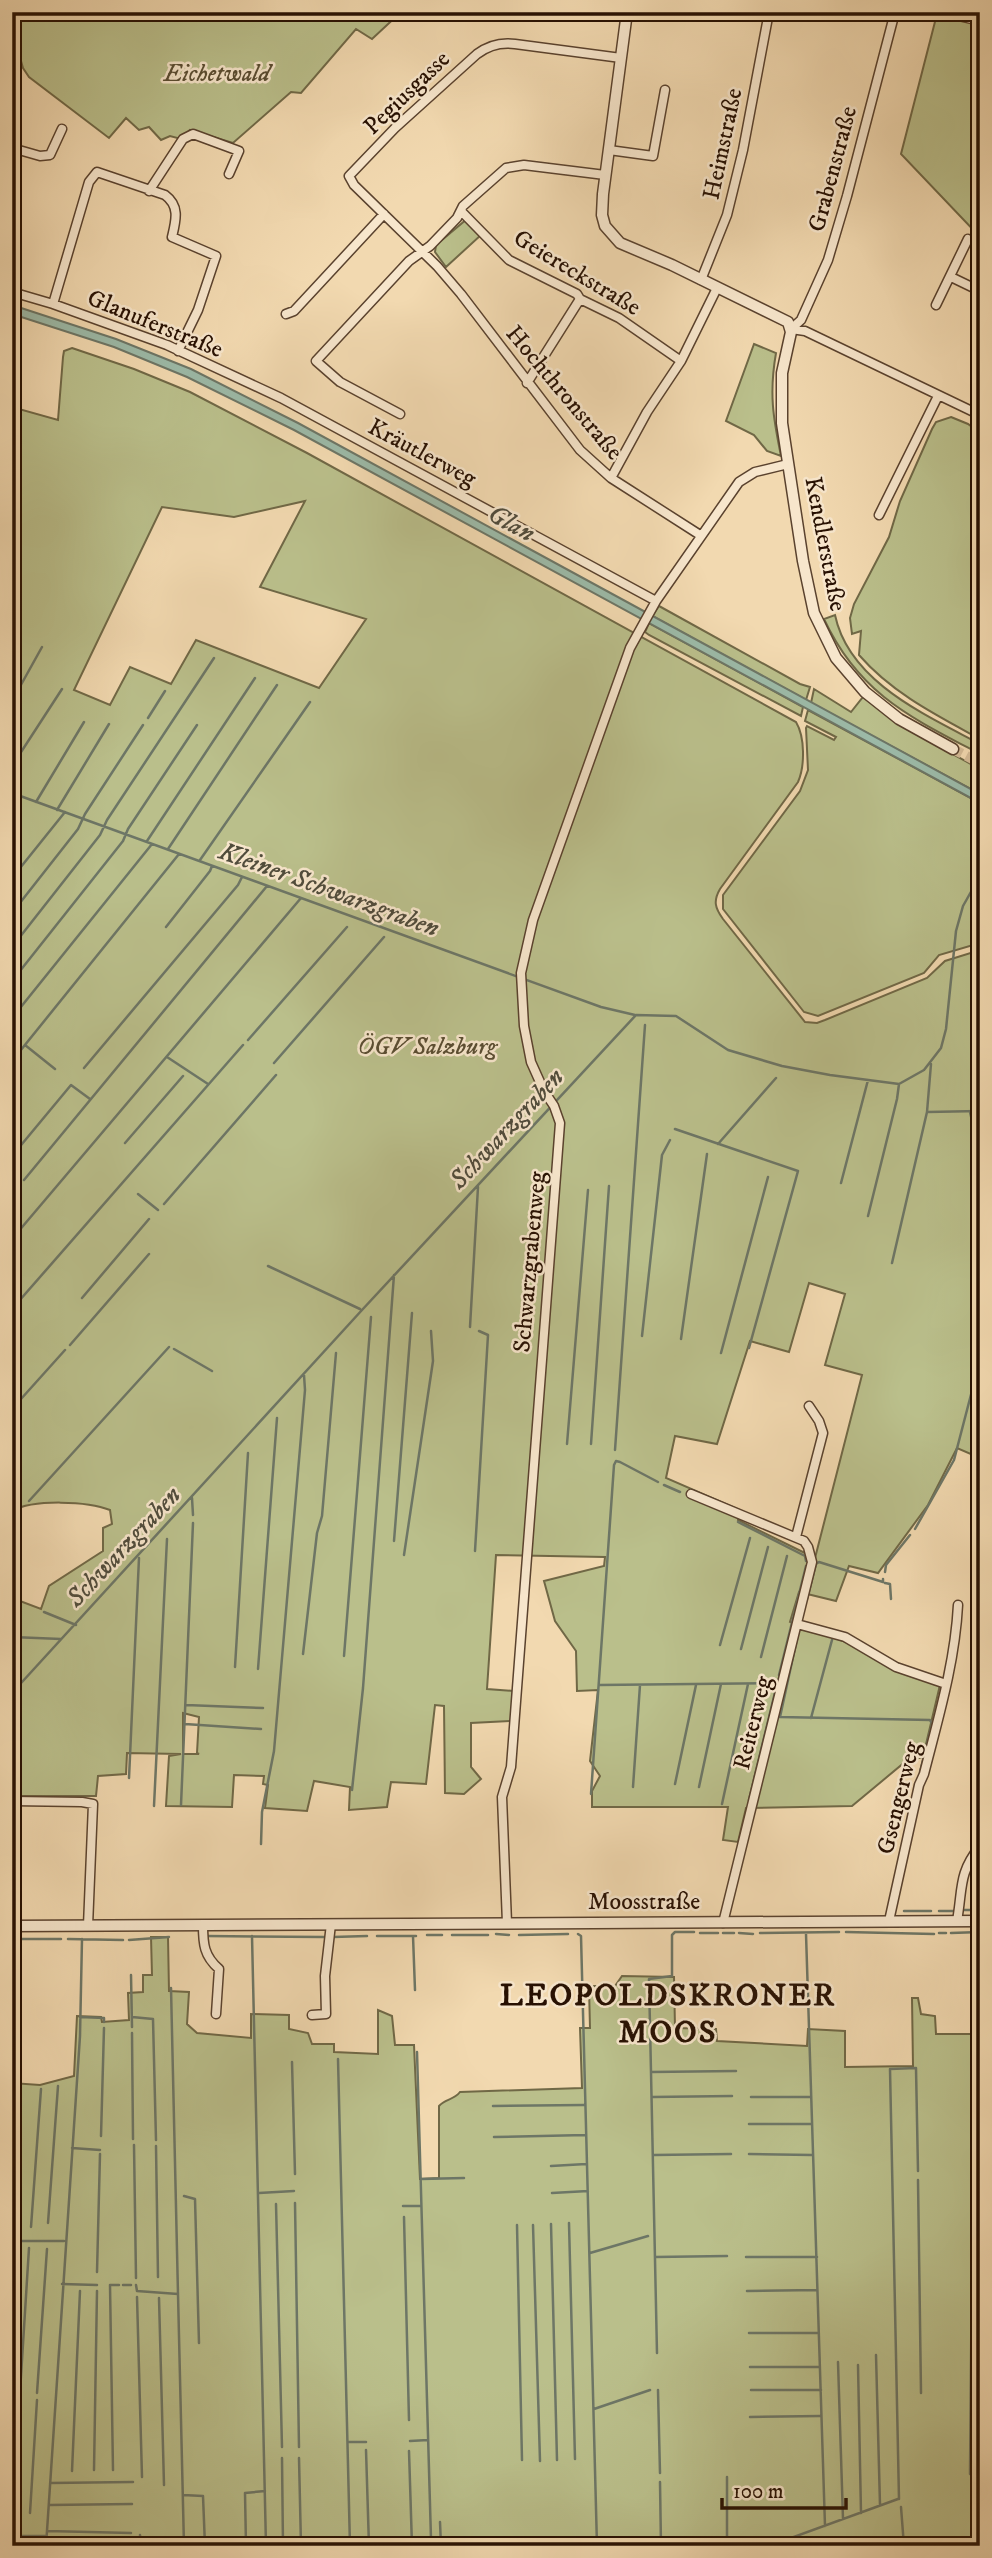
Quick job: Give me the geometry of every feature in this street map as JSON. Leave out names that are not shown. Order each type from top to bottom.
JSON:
[{"type":"street","points":[[627,12],[602,215],[612,236],[620,243],[785,320],[791,329],[805,331],[980,415]]},
{"type":"street","name":"Heimstraße","points":[[701,280],[727,215],[743,150],[769,12]]},
{"type":"street","name":"Grabenstraße","points":[[791,329],[801,320],[828,260],[849,191],[894,12]]},
{"type":"street","points":[[942,12],[980,21]]},
{"type":"street","name":"Pegiusgasse","points":[[349,176],[395,128],[488,47],[505,43],[621,58]]},
{"type":"street","points":[[609,150],[653,156],[665,90]]},
{"type":"street","points":[[12,148],[40,156],[50,155],[62,129]]},
{"type":"street","points":[[149,191],[183,139],[192,134],[239,151],[229,174]]},
{"type":"street","points":[[400,414],[340,382],[316,361],[409,261],[430,246],[457,218],[463,206],[510,166],[547,167],[606,175]]},
{"type":"street","points":[[53,304],[89,182],[97,172],[165,195],[173,201],[176,208],[172,237],[216,256],[198,310],[178,351]]},
{"type":"street","name":"Hochthronstraße","points":[[349,176],[354,185],[461,294],[580,450],[611,478],[700,536]]},
{"type":"street","name":"Geiereckstraße","points":[[461,211],[509,260],[619,318],[681,361]]},
{"type":"street","points":[[286,314],[293,311],[384,214]]},
{"type":"street","points":[[936,305],[968,239]]},
{"type":"street","points":[[951,277],[980,291]]},
{"type":"street","points":[[611,478],[647,412],[681,361],[717,288]]},
{"type":"street","name":"Glanuferstraße","points":[[12,292],[53,304],[178,351],[281,398]]},
{"type":"street","points":[[527,383],[580,299]]},
{"type":"street","name":"Kendlerstraße","points":[[791,329],[781,387],[782,423],[808,592],[814,613],[829,646],[852,679],[881,706],[953,749]]},
{"type":"street","points":[[879,515],[937,396]]},
{"type":"street","name":"Kräutlerweg","points":[[281,398],[655,603]]},
{"type":"street","points":[[655,603],[739,482],[755,472],[788,464]]},
{"type":"street","name":"Schwarzgrabenweg","points":[[508,1923],[502,1797],[512,1767],[560,1134],[559,1118],[531,1062],[523,1019],[522,973],[527,940],[540,897],[630,648],[655,603]]},
{"type":"street","points":[[691,1494],[796,1537],[823,1433],[819,1421],[808,1406]]},
{"type":"street","name":"Reiterweg","points":[[723,1923],[812,1562],[808,1548],[796,1537]]},
{"type":"street","name":"Gsengerweg","points":[[889,1921],[919,1785],[946,1684],[958,1605]]},
{"type":"street","points":[[797,1624],[845,1637],[896,1667],[946,1684]]},
{"type":"street","points":[[12,1801],[93,1804],[88,1926]]},
{"type":"street","points":[[957,1921],[963,1874],[967,1861],[980,1846]]},
{"type":"street","name":"Moosstraße","points":[[12,1926],[980,1921]]},
{"type":"street","points":[[312,2015],[326,2014],[325,1976],[331,1924]]},
{"type":"street","points":[[203,1925],[204,1946],[209,1960],[219,1969],[216,2014]]},
{"type":"green space","name":"Eichetwald","points":[[12,12],[401,12],[372,39],[356,29],[301,93],[291,92],[233,143],[190,130],[181,139],[170,136],[161,140],[149,127],[139,130],[126,118],[109,138],[29,77],[19,54],[12,53]]},
{"type":"green space","points":[[937,14],[980,24],[980,237],[901,154]]},
{"type":"green space","points":[[467,219],[481,235],[446,267],[435,252],[436,245]]},
{"type":"green space","points":[[754,344],[776,353],[773,405],[781,456],[767,451],[754,435],[726,421]]},
{"type":"green space","name":"ÖGV Salzburg","points":[[72,348],[190,392],[307,453],[796,722],[803,752],[798,782],[720,889],[716,901],[723,919],[805,1022],[817,1023],[825,1020],[927,978],[945,961],[980,950],[980,1458],[957,1448],[928,1505],[878,1573],[849,1566],[836,1601],[799,1592],[790,1622],[846,1642],[940,1685],[923,1757],[905,1762],[852,1806],[746,1808],[738,1842],[723,1840],[728,1807],[592,1807],[592,1791],[600,1776],[590,1761],[598,1690],[577,1691],[576,1651],[555,1621],[544,1581],[604,1566],[605,1557],[496,1555],[487,1689],[513,1691],[511,1721],[471,1723],[471,1767],[481,1779],[464,1794],[445,1793],[444,1706],[435,1705],[426,1784],[391,1782],[387,1807],[349,1810],[350,1787],[314,1781],[307,1811],[265,1808],[268,1785],[263,1784],[264,1776],[234,1775],[232,1807],[166,1806],[169,1756],[181,1754],[127,1753],[126,1774],[98,1776],[96,1796],[12,1796],[12,1598],[41,1609],[49,1586],[103,1551],[103,1528],[112,1524],[110,1510],[88,1505],[46,1503],[12,1511],[12,407],[58,420],[64,351]],"holes":[[[305,501],[260,587],[366,619],[319,688],[196,640],[171,684],[130,667],[110,705],[74,690],[162,507],[234,517]],[[809,1283],[845,1294],[825,1365],[862,1375],[815,1558],[738,1520],[740,1510],[666,1478],[675,1436],[717,1444],[750,1341],[789,1352]],[[183,1713],[199,1717],[199,1754],[183,1754]]]},
{"type":"green space","points":[[951,417],[980,433],[980,739],[915,702],[872,669],[859,655],[861,631],[852,634],[850,618],[854,604],[889,537],[900,501],[932,429],[936,422]]},
{"type":"green space","points":[[659,606],[810,687],[806,700],[652,616]]},
{"type":"green space","points":[[835,615],[843,639],[873,678],[914,708],[980,744],[980,754],[909,715],[870,685],[853,667],[824,619]]},
{"type":"green space","points":[[649,623],[803,707],[801,716],[649,635],[645,632]]},
{"type":"green space","points":[[814,689],[851,712],[863,697],[905,728],[980,769],[980,794],[811,703]]},
{"type":"green space","points":[[808,710],[980,803],[980,943],[939,955],[924,973],[818,1016],[804,1012],[723,909],[723,895],[800,791],[808,770],[807,726],[834,740],[836,737],[805,721]]},
{"type":"green space","points":[[151,1937],[168,1937],[169,1991],[189,1992],[187,2024],[197,2033],[251,2038],[251,2014],[289,2015],[289,2029],[308,2033],[312,2044],[334,2044],[334,2052],[378,2054],[378,2010],[392,2016],[395,2045],[414,2045],[420,2179],[439,2178],[439,2106],[460,2092],[582,2088],[580,2028],[590,2028],[589,1986],[615,1986],[622,1976],[674,1977],[675,2028],[716,2029],[717,2041],[807,2046],[808,2029],[845,2031],[845,2067],[913,2066],[912,1998],[918,1998],[921,2014],[935,2016],[936,2034],[980,2034],[980,2546],[12,2546],[12,2083],[40,2085],[74,2076],[77,2016],[101,2017],[102,2022],[129,2020],[128,1993],[143,1992],[143,1975],[152,1975]]},
{"type":"shaded area","points":[[12,305],[116,339],[191,369],[298,423],[980,794],[980,803],[294,430],[187,377],[114,347],[12,314]]},
{"type":"waterway","points":[[12,701],[42,647]]},
{"type":"waterway","points":[[12,947],[100,835],[107,820],[214,658]]},
{"type":"waterway","points":[[147,841],[255,678]]},
{"type":"waterway","points":[[168,849],[277,685]]},
{"type":"waterway","points":[[12,766],[62,689]]},
{"type":"waterway","points":[[148,718],[165,691]]},
{"type":"waterway","points":[[200,860],[310,702]]},
{"type":"waterway","points":[[36,802],[84,722]]},
{"type":"waterway","points":[[57,810],[109,724]]},
{"type":"waterway","name":"Kleiner Schwarzgraben","points":[[12,913],[78,829],[143,725]]},
{"type":"waterway","points":[[12,981],[123,841],[128,829],[197,725]]},
{"type":"waterway","name":"Kleiner Schwarzgraben","points":[[12,793],[601,1007],[635,1015]]},
{"type":"waterway","points":[[12,878],[65,812]]},
{"type":"waterway","points":[[12,1018],[152,844]]},
{"type":"waterway","points":[[12,1061],[179,854]]},
{"type":"waterway","points":[[166,927],[212,866]]},
{"type":"waterway","points":[[84,1068],[242,877]]},
{"type":"waterway","name":"Schwarzgraben","points":[[12,1693],[636,1015],[676,1016],[728,1050],[782,1066],[899,1084],[924,1070],[941,1048],[946,1029],[956,931],[963,906],[972,890],[980,884]]},
{"type":"waterway","points":[[24,1180],[267,886]]},
{"type":"waterway","points":[[12,1239],[301,898]]},
{"type":"waterway","points":[[248,1040],[347,927]]},
{"type":"waterway","points":[[274,1063],[384,937]]},
{"type":"waterway","points":[[615,1450],[645,1025]]},
{"type":"waterway","points":[[25,1045],[55,1069]]},
{"type":"waterway","points":[[12,1309],[243,1045]]},
{"type":"waterway","points":[[167,1057],[208,1084]]},
{"type":"waterway","points":[[892,1263],[927,1112],[931,1064]]},
{"type":"waterway","points":[[164,1204],[276,1075]]},
{"type":"waterway","points":[[125,1143],[183,1076]]},
{"type":"waterway","points":[[718,1144],[776,1078]]},
{"type":"waterway","points":[[841,1183],[868,1080]]},
{"type":"waterway","points":[[868,1216],[899,1084]]},
{"type":"waterway","points":[[12,1156],[71,1085],[90,1099]]},
{"type":"waterway","points":[[927,1112],[980,1111]]},
{"type":"waterway","points":[[970,1112],[980,1156]]},
{"type":"waterway","points":[[675,1129],[798,1171],[749,1348]]},
{"type":"waterway","points":[[642,1336],[662,1155],[670,1140]]},
{"type":"waterway","points":[[681,1339],[707,1154]]},
{"type":"waterway","points":[[721,1353],[768,1177]]},
{"type":"waterway","points":[[591,1444],[609,1186]]},
{"type":"waterway","points":[[470,1327],[478,1187]]},
{"type":"waterway","points":[[567,1444],[588,1190]]},
{"type":"waterway","points":[[138,1194],[158,1210]]},
{"type":"waterway","points":[[82,1298],[149,1219]]},
{"type":"waterway","points":[[70,1345],[149,1254]]},
{"type":"waterway","points":[[268,1266],[360,1309]]},
{"type":"waterway","points":[[352,1790],[363,1688],[394,1275]]},
{"type":"waterway","points":[[394,1541],[412,1313]]},
{"type":"waterway","points":[[344,1656],[371,1317]]},
{"type":"waterway","points":[[404,1555],[433,1361],[431,1331]]},
{"type":"waterway","points":[[475,1551],[488,1335],[479,1331]]},
{"type":"waterway","points":[[29,1501],[169,1347]]},
{"type":"waterway","points":[[174,1349],[212,1371]]},
{"type":"waterway","points":[[12,1409],[65,1350]]},
{"type":"waterway","points":[[303,1654],[317,1533],[322,1516],[336,1353]]},
{"type":"waterway","points":[[915,1529],[954,1460],[980,1360]]},
{"type":"waterway","points":[[261,1844],[262,1812],[274,1751],[305,1390],[304,1375]]},
{"type":"waterway","points":[[970,1402],[980,1404]]},
{"type":"waterway","points":[[258,1669],[277,1418]]},
{"type":"waterway","points":[[235,1667],[248,1453]]},
{"type":"waterway","points":[[591,1794],[614,1465],[616,1461],[620,1462],[658,1482]]},
{"type":"waterway","points":[[664,1485],[680,1492]]},
{"type":"waterway","points":[[192,1498],[193,1515]]},
{"type":"waterway","points":[[738,1522],[805,1556],[806,1561]]},
{"type":"waterway","points":[[181,1805],[193,1523]]},
{"type":"waterway","points":[[885,1572],[886,1565],[910,1535]]},
{"type":"waterway","points":[[720,1645],[750,1538]]},
{"type":"waterway","points":[[154,1806],[167,1539]]},
{"type":"waterway","points":[[741,1649],[768,1547]]},
{"type":"waterway","points":[[761,1657],[787,1556]]},
{"type":"waterway","points":[[129,1778],[139,1558]]},
{"type":"waterway","points":[[807,1599],[816,1564],[819,1562],[883,1582],[883,1579]]},
{"type":"waterway","points":[[779,1675],[806,1566]]},
{"type":"waterway","points":[[885,1583],[890,1584],[891,1599]]},
{"type":"waterway","points":[[44,1612],[76,1625]]},
{"type":"waterway","points":[[798,1634],[780,1717],[930,1720],[932,1724],[920,1772]]},
{"type":"waterway","name":"Schwarzgraben","points":[[12,1637],[61,1639]]},
{"type":"waterway","points":[[811,1718],[832,1640]]},
{"type":"waterway","points":[[749,1800],[778,1680]]},
{"type":"waterway","points":[[599,1685],[777,1683]]},
{"type":"waterway","points":[[699,1787],[721,1684]]},
{"type":"waterway","points":[[722,1804],[748,1684]]},
{"type":"waterway","points":[[633,1787],[640,1685]]},
{"type":"waterway","points":[[675,1784],[696,1685]]},
{"type":"waterway","points":[[186,1705],[263,1708]]},
{"type":"waterway","points":[[185,1724],[261,1729]]},
{"type":"waterway","points":[[961,1910],[980,1910]]},
{"type":"waterway","points":[[904,1911],[931,1911]]},
{"type":"waterway","points":[[939,1911],[954,1911]]},
{"type":"waterway","points":[[657,2353],[649,1979],[672,1976],[672,1935],[675,1932],[694,1932]]},
{"type":"waterway","points":[[760,1933],[839,1932]]},
{"type":"waterway","points":[[846,1932],[934,1934]]},
{"type":"waterway","points":[[951,1933],[980,1932]]},
{"type":"waterway","points":[[700,1933],[718,1933]]},
{"type":"waterway","points":[[723,1933],[734,1933]]},
{"type":"waterway","points":[[739,1933],[753,1934]]},
{"type":"waterway","points":[[939,1933],[946,1933]]},
{"type":"waterway","points":[[496,1934],[509,1935]]},
{"type":"waterway","points":[[519,1935],[568,1934]]},
{"type":"waterway","points":[[578,1934],[581,1936],[597,2546]]},
{"type":"waterway","points":[[806,1934],[825,2526]]},
{"type":"waterway","points":[[427,1935],[442,1935]]},
{"type":"waterway","points":[[452,1935],[488,1935]]},
{"type":"waterway","points":[[206,1936],[324,1937]]},
{"type":"waterway","points":[[252,1936],[266,2546]]},
{"type":"waterway","points":[[333,1937],[367,1936]]},
{"type":"waterway","points":[[377,1936],[416,1936]]},
{"type":"waterway","points":[[413,1936],[415,1990]]},
{"type":"waterway","points":[[129,1940],[169,1937]]},
{"type":"waterway","points":[[12,1939],[61,1939]]},
{"type":"waterway","points":[[15,1989],[18,1939]]},
{"type":"waterway","points":[[68,1939],[123,1940]]},
{"type":"waterway","points":[[46,2546],[80,2036],[82,1939]]},
{"type":"waterway","points":[[131,1975],[132,2027]]},
{"type":"waterway","points":[[171,1988],[178,2294]]},
{"type":"waterway","points":[[80,2017],[104,2018],[104,2022]]},
{"type":"waterway","points":[[132,2017],[153,2019],[156,2140]]},
{"type":"waterway","points":[[101,2136],[104,2028]]},
{"type":"waterway","points":[[132,2033],[133,2139]]},
{"type":"waterway","points":[[974,2036],[970,2474],[980,2472]]},
{"type":"waterway","points":[[417,2052],[431,2539]]},
{"type":"waterway","points":[[338,2059],[350,2546]]},
{"type":"waterway","points":[[292,2062],[295,2174]]},
{"type":"waterway","points":[[899,2499],[890,2069],[916,2068],[918,2171]]},
{"type":"waterway","points":[[651,2072],[736,2071]]},
{"type":"waterway","points":[[48,2223],[58,2086]]},
{"type":"waterway","points":[[31,2227],[41,2089]]},
{"type":"waterway","points":[[652,2097],[732,2096]]},
{"type":"waterway","points":[[751,2097],[811,2097]]},
{"type":"waterway","points":[[493,2106],[584,2105]]},
{"type":"waterway","points":[[749,2124],[812,2124]]},
{"type":"waterway","points":[[494,2137],[585,2135]]},
{"type":"waterway","points":[[134,2145],[136,2278]]},
{"type":"waterway","points":[[156,2146],[158,2277]]},
{"type":"waterway","points":[[72,2148],[100,2150]]},
{"type":"waterway","points":[[97,2272],[100,2154]]},
{"type":"waterway","points":[[654,2155],[731,2154]]},
{"type":"waterway","points":[[749,2154],[812,2155]]},
{"type":"waterway","points":[[551,2166],[586,2164]]},
{"type":"waterway","points":[[421,2179],[464,2178]]},
{"type":"waterway","points":[[918,2180],[921,2393]]},
{"type":"waterway","points":[[259,2193],[294,2191]]},
{"type":"waterway","points":[[552,2193],[588,2191]]},
{"type":"waterway","points":[[184,2196],[195,2199],[199,2343]]},
{"type":"waterway","points":[[295,2203],[299,2447]]},
{"type":"waterway","points":[[276,2204],[282,2447]]},
{"type":"waterway","points":[[403,2206],[421,2206]]},
{"type":"waterway","points":[[404,2217],[409,2420]]},
{"type":"waterway","points":[[569,2223],[575,2459]]},
{"type":"waterway","points":[[551,2224],[557,2460]]},
{"type":"waterway","points":[[517,2225],[522,2460]]},
{"type":"waterway","points":[[533,2225],[540,2461]]},
{"type":"waterway","points":[[590,2253],[648,2236]]},
{"type":"waterway","points":[[13,2241],[64,2241]]},
{"type":"waterway","points":[[20,2392],[29,2248]]},
{"type":"waterway","points":[[37,2393],[47,2249]]},
{"type":"waterway","points":[[655,2257],[727,2256]]},
{"type":"waterway","points":[[746,2257],[817,2257]]},
{"type":"waterway","points":[[62,2284],[97,2285]]},
{"type":"waterway","points":[[113,2470],[110,2285],[119,2285]]},
{"type":"waterway","points":[[123,2285],[131,2285]]},
{"type":"waterway","points":[[136,2285],[137,2291],[178,2294],[184,2546]]},
{"type":"waterway","points":[[747,2291],[817,2290]]},
{"type":"waterway","points":[[72,2471],[80,2291]]},
{"type":"waterway","points":[[94,2470],[97,2291]]},
{"type":"waterway","points":[[137,2297],[142,2477]]},
{"type":"waterway","points":[[159,2298],[164,2485]]},
{"type":"waterway","points":[[749,2333],[819,2333]]},
{"type":"waterway","points":[[876,2355],[880,2505]]},
{"type":"waterway","points":[[838,2362],[843,2519]]},
{"type":"waterway","points":[[858,2365],[861,2513]]},
{"type":"waterway","points":[[750,2367],[820,2367]]},
{"type":"waterway","points":[[594,2409],[650,2390]]},
{"type":"waterway","points":[[658,2390],[660,2473]]},
{"type":"waterway","points":[[751,2390],[821,2390]]},
{"type":"waterway","points":[[12,2507],[19,2399]]},
{"type":"waterway","points":[[30,2513],[37,2400]]},
{"type":"waterway","points":[[750,2417],[820,2416]]},
{"type":"waterway","points":[[410,2441],[428,2440]]},
{"type":"waterway","points":[[348,2442],[366,2442]]},
{"type":"waterway","points":[[366,2450],[369,2546]]},
{"type":"waterway","points":[[409,2451],[412,2546]]},
{"type":"waterway","points":[[282,2458],[283,2546]]},
{"type":"waterway","points":[[299,2458],[301,2546]]},
{"type":"waterway","points":[[727,2477],[727,2546]]},
{"type":"waterway","points":[[50,2483],[133,2482]]},
{"type":"waterway","points":[[660,2482],[661,2546]]},
{"type":"waterway","points":[[246,2546],[245,2493],[265,2491]]},
{"type":"waterway","points":[[183,2495],[203,2496],[205,2546]]},
{"type":"waterway","points":[[769,2546],[898,2499]]},
{"type":"waterway","points":[[49,2505],[132,2504]]},
{"type":"waterway","points":[[901,2507],[904,2546]]},
{"type":"waterway","points":[[440,2522],[441,2546]]},
{"type":"waterway","points":[[47,2531],[131,2533]]},
{"type":"waterway","points":[[140,2535],[141,2546]]},
{"type":"waterway","points":[[12,2536],[46,2536]]},
{"type":"waterway","points":[[163,2538],[163,2546]]},
{"type":"tunnel","points":[[953,749],[980,763]]},
{"type":"district","name":"LEOPOLDSKRONER MOOS","points":[[668,2014]]},
{"type":"water label","name":"Glan","points":[[511,524]]}]
